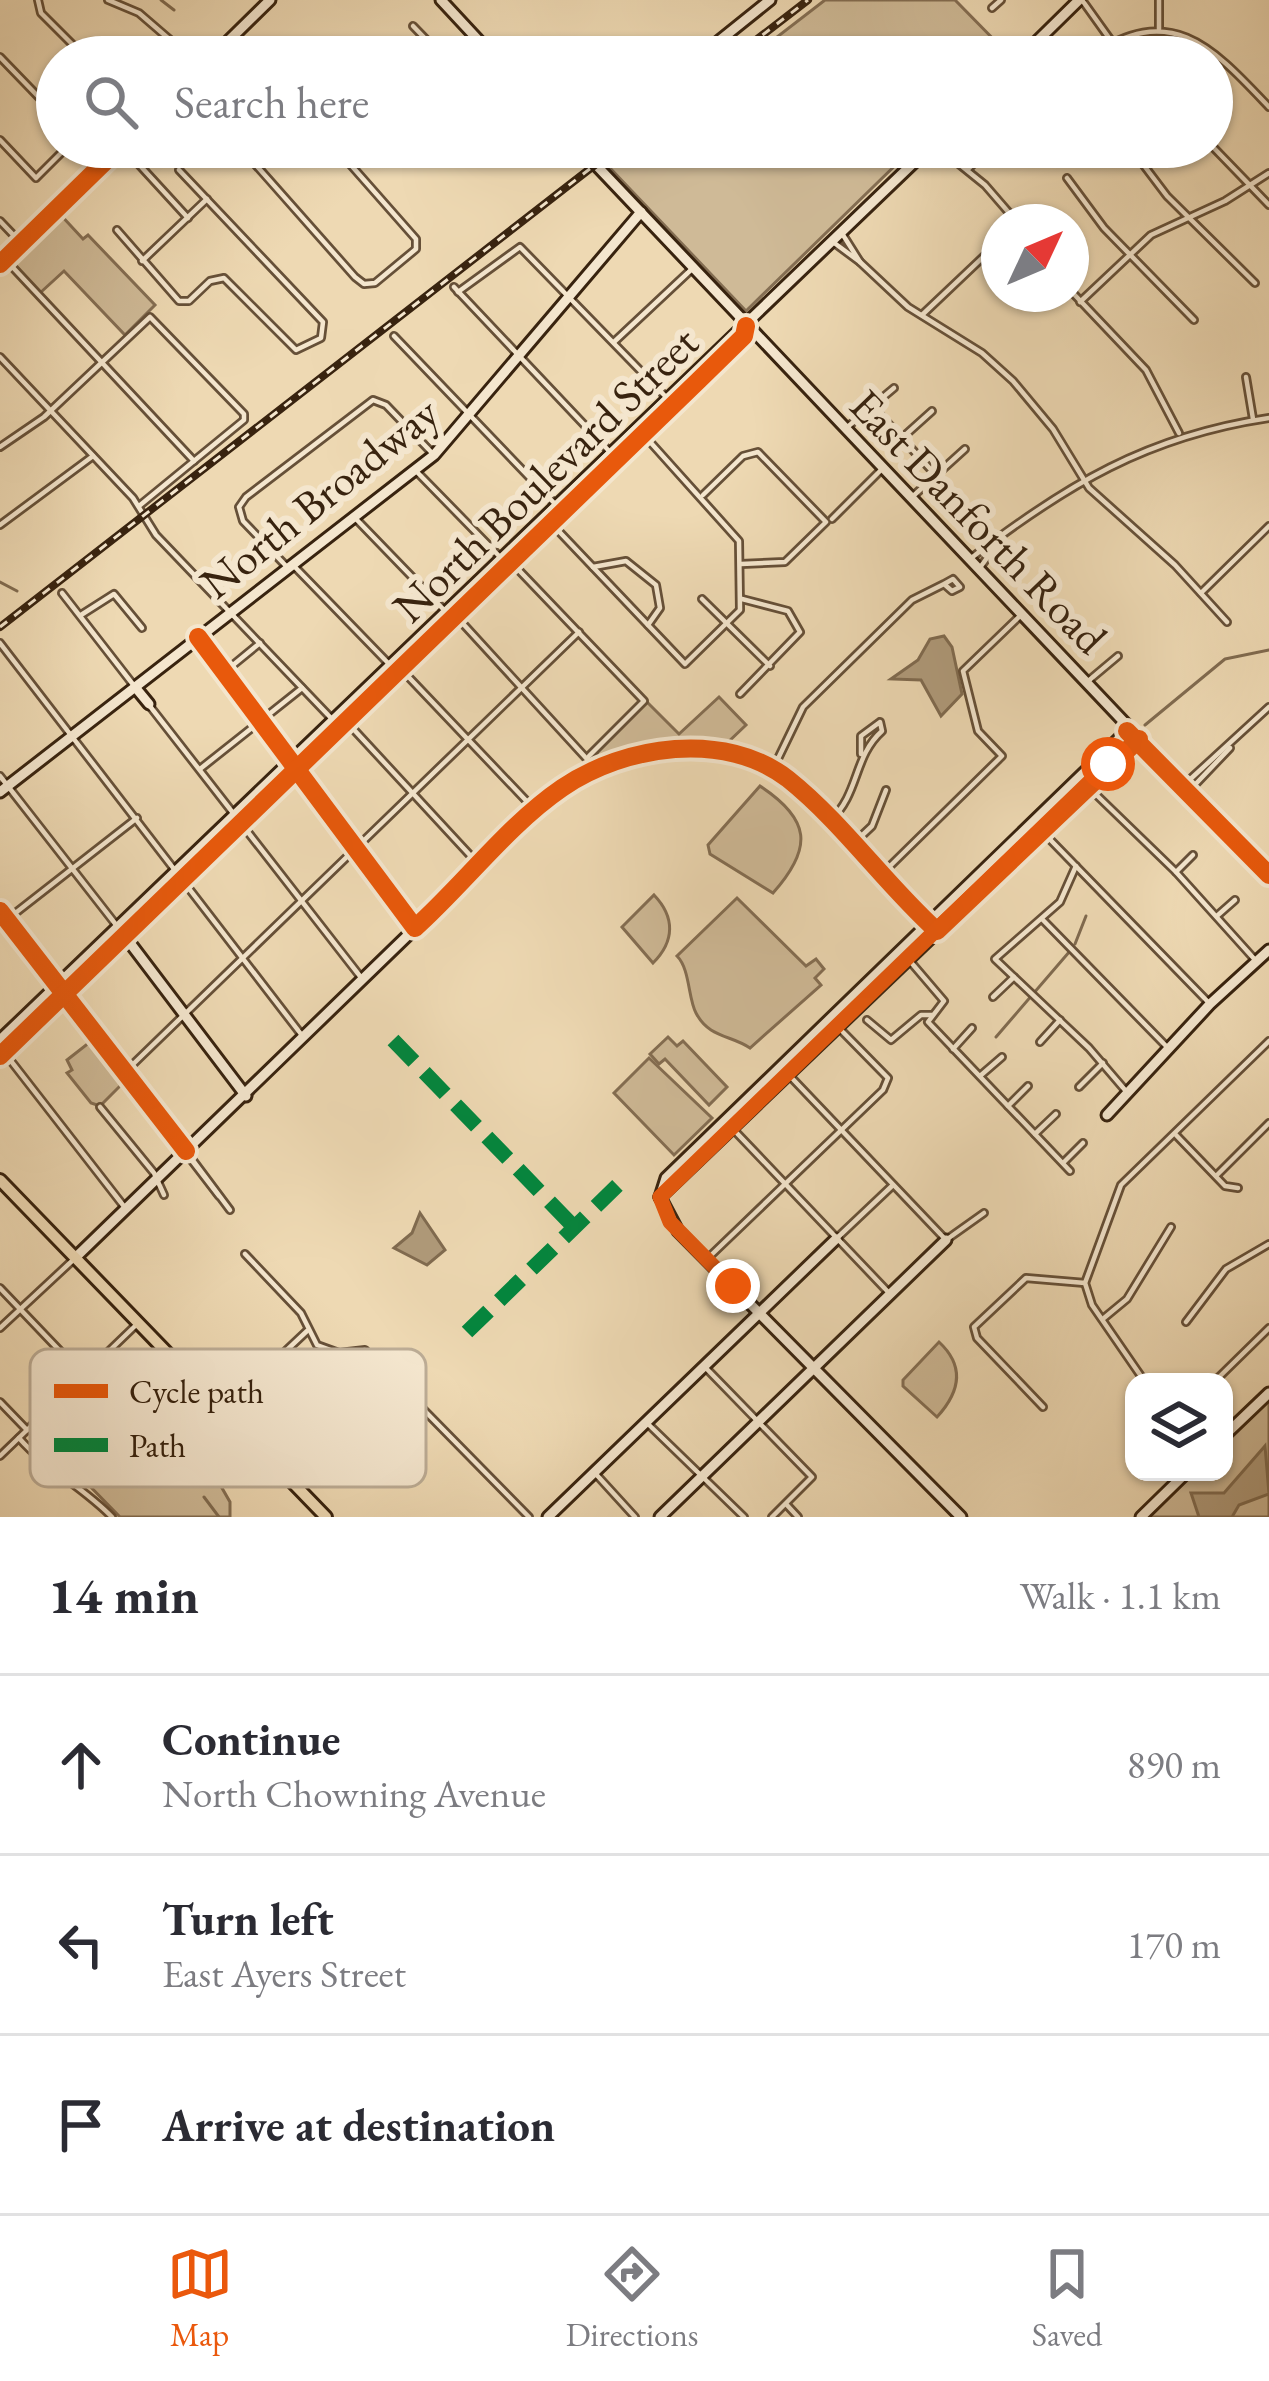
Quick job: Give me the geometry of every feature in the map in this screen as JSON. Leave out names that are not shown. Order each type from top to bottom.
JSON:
[{"type":"main road","points":[[2,1187],[165,1349]]},
{"type":"main road","points":[[297,1487],[326,1517]]},
{"type":"street","points":[[38,0],[41,14],[64,36]]},
{"type":"street","points":[[108,0],[139,13],[169,36]]},
{"type":"street","points":[[233,36],[270,0]]},
{"type":"street","points":[[441,0],[474,36]]},
{"type":"street","points":[[725,36],[770,0]]},
{"type":"street","points":[[992,8],[1001,0]]},
{"type":"street","points":[[1043,36],[1080,0],[1107,36]]},
{"type":"street","points":[[1159,0],[1159,29]]},
{"type":"street","points":[[412,26],[422,36]]},
{"type":"street","points":[[1134,36],[1159,29],[1179,36]]},
{"type":"street","points":[[0,58],[36,95]]},
{"type":"street","points":[[1233,70],[1269,107]]},
{"type":"street","points":[[0,140],[36,178],[46,168]]},
{"type":"street","points":[[100,168],[2,262],[194,460]]},
{"type":"street","points":[[142,168],[188,218]]},
{"type":"street","points":[[259,168],[364,284],[375,283],[416,249],[416,239],[353,168]]},
{"type":"street","name":"East Danforth Road","points":[[599,168],[1269,875]]},
{"type":"street","name":"North Boulevard Street","points":[[449,613],[499,556],[643,434],[737,328],[746,326],[912,168]]},
{"type":"street","points":[[1148,168],[1255,283]]},
{"type":"street","points":[[1233,168],[1269,206]]},
{"type":"street","points":[[968,169],[1000,204]]},
{"type":"street","points":[[117,230],[179,301],[189,302],[210,281],[224,278],[296,350],[321,338],[323,322],[179,170]]},
{"type":"street","points":[[1089,293],[1130,254],[1187,214],[1269,173]]},
{"type":"street","points":[[1067,178],[1130,254],[1194,320]]},
{"type":"street","points":[[142,261],[207,199]]},
{"type":"street","name":"North Broadway","points":[[4,789],[434,455],[641,212]]},
{"type":"street","points":[[0,221],[21,243]]},
{"type":"street","points":[[837,238],[922,316],[982,353],[1013,381],[1053,429],[1082,479],[1227,622]]},
{"type":"street","points":[[837,238],[860,262]]},
{"type":"street","points":[[614,455],[456,289],[520,247],[669,401]]},
{"type":"street","points":[[922,316],[981,259]]},
{"type":"street","points":[[614,342],[693,268]]},
{"type":"street","points":[[1089,311],[1146,370],[1180,434]]},
{"type":"street","points":[[0,447],[51,410],[150,317],[244,414],[244,420],[139,506]]},
{"type":"street","points":[[394,336],[558,508]]},
{"type":"street","points":[[0,357],[139,506],[156,535],[331,718],[345,720],[480,866]]},
{"type":"street","points":[[1246,377],[1253,420]]},
{"type":"street","points":[[845,429],[893,388]]},
{"type":"street","points":[[434,455],[386,405],[373,400],[263,483],[243,500],[238,512],[536,811]]},
{"type":"street","name":"North Boulevard Street","points":[[614,455],[629,431],[669,401]]},
{"type":"street","points":[[871,404],[935,474]]},
{"type":"street","points":[[902,438],[932,411]]},
{"type":"street","points":[[970,559],[1082,479],[1180,434],[1269,418]]},
{"type":"street","points":[[538,520],[551,523],[686,664],[729,623],[742,599],[740,541],[643,434],[629,431]]},
{"type":"street","points":[[911,498],[965,448]]},
{"type":"street","points":[[702,496],[743,456],[758,452],[829,520]]},
{"type":"street","points":[[0,526],[93,455]]},
{"type":"street","points":[[741,564],[785,562],[883,468]]},
{"type":"street","points":[[415,470],[644,701],[589,756]]},
{"type":"street","name":"North Boulevard Street","points":[[1,1049],[294,762],[345,720],[449,613],[511,562],[551,523],[558,508]]},
{"type":"street","points":[[354,517],[524,688],[597,770]]},
{"type":"street","points":[[1201,592],[1269,526]]},
{"type":"street","points":[[979,569],[1000,539]]},
{"type":"street","points":[[593,567],[626,561],[656,584],[660,608],[648,625]]},
{"type":"street","points":[[773,769],[803,707],[913,600],[944,584]]},
{"type":"street","points":[[62,593],[363,980]]},
{"type":"street","points":[[80,616],[114,594],[142,628]]},
{"type":"street","points":[[702,599],[770,666]]},
{"type":"street","points":[[740,694],[800,632],[795,618],[742,599]]},
{"type":"street","points":[[882,874],[1002,756],[978,731],[963,671],[1022,614]]},
{"type":"street","points":[[125,1072],[579,632]]},
{"type":"street","points":[[198,638],[415,928]]},
{"type":"street","points":[[0,643],[304,1039]]},
{"type":"street","points":[[225,672],[260,643]]},
{"type":"street","points":[[1087,682],[1118,656]]},
{"type":"street","name":"North Boulevard Street","points":[[294,762],[331,718],[394,666]]},
{"type":"street","points":[[200,769],[302,688]]},
{"type":"street","points":[[1187,788],[1269,707]]},
{"type":"street","points":[[830,821],[854,793],[861,736],[880,722],[884,728],[861,754]]},
{"type":"street","points":[[961,1517],[670,1222],[660,1197],[666,1178],[933,928],[1083,782],[1130,728]]},
{"type":"street","points":[[1083,782],[1139,739]]},
{"type":"street","points":[[0,1328],[246,1096],[536,811],[563,788],[597,770],[686,748],[731,752],[773,769],[933,928]]},
{"type":"street","points":[[0,776],[4,789],[121,931],[246,1096]]},
{"type":"street","points":[[1083,782],[1218,915],[1257,962]]},
{"type":"street","points":[[853,844],[872,826],[886,790]]},
{"type":"street","points":[[136,818],[2,918],[230,1210]]},
{"type":"street","points":[[1037,826],[1210,1004]]},
{"type":"street","points":[[1176,872],[1193,854]]},
{"type":"street","points":[[1076,866],[1060,902],[995,959],[1125,1090]]},
{"type":"street","points":[[1218,915],[1234,900]]},
{"type":"street","points":[[1042,920],[1168,1048]]},
{"type":"street","points":[[784,1070],[909,960],[933,928]]},
{"type":"street","points":[[1107,1115],[1125,1090],[1269,950]]},
{"type":"street","points":[[909,960],[943,998],[928,1022],[1070,1172]]},
{"type":"street","points":[[993,997],[1014,977]]},
{"type":"street","points":[[867,1020],[891,1040],[921,1015],[932,1015]]},
{"type":"street","points":[[1040,1042],[1060,1020]]},
{"type":"street","points":[[706,1260],[884,1090],[888,1078],[838,1027]]},
{"type":"street","points":[[953,1049],[972,1028]]},
{"type":"street","points":[[1139,1373],[1084,1283],[1116,1191],[1269,1041]]},
{"type":"street","points":[[1,1049],[126,1209]]},
{"type":"street","points":[[980,1076],[1002,1057]]},
{"type":"street","points":[[1079,1087],[1102,1063]]},
{"type":"street","points":[[784,1070],[946,1240]]},
{"type":"street","points":[[1008,1106],[1028,1086]]},
{"type":"street","points":[[100,1107],[164,1195]]},
{"type":"street","points":[[1035,1134],[1056,1114]]},
{"type":"street","points":[[1216,1176],[1269,1123]]},
{"type":"street","points":[[728,1124],[890,1294]]},
{"type":"street","points":[[1174,1133],[1225,1186],[1238,1188]]},
{"type":"street","points":[[1063,1163],[1083,1143]]},
{"type":"street","points":[[548,1517],[894,1184]]},
{"type":"street","points":[[660,1517],[946,1240],[984,1213]]},
{"type":"street","points":[[1102,1319],[1126,1299],[1172,1227]]},
{"type":"street","points":[[1186,1322],[1226,1269],[1269,1244]]},
{"type":"street","points":[[245,1254],[301,1313],[322,1349]]},
{"type":"street","points":[[1043,1407],[977,1338],[974,1327],[1025,1278],[1084,1283]]},
{"type":"street","points":[[0,1288],[61,1349]]},
{"type":"street","points":[[111,1349],[139,1322]]},
{"type":"street","points":[[1223,1373],[1269,1328]]},
{"type":"street","points":[[287,1349],[307,1330]]},
{"type":"street","points":[[704,1366],[812,1477],[772,1517]]},
{"type":"street","points":[[1233,1427],[1269,1393]]},
{"type":"street","points":[[0,1402],[27,1430]]},
{"type":"street","points":[[426,1412],[529,1517]]},
{"type":"street","points":[[646,1422],[744,1517]]},
{"type":"street","points":[[0,1456],[30,1427]]},
{"type":"street","points":[[19,1438],[30,1449]]},
{"type":"street","points":[[594,1472],[635,1517]]},
{"type":"street","points":[[1141,1517],[1178,1481]]},
{"type":"street","points":[[81,1487],[112,1517]]},
{"type":"street","points":[[786,1504],[798,1517]]},
{"type":"shaded area","points":[[825,0],[955,0],[990,36],[778,36]]},
{"type":"shaded area","points":[[610,168],[892,168],[746,311]]},
{"type":"shaded area","points":[[58,212],[83,239],[88,235],[155,305],[125,335],[64,271],[40,293],[13,264],[14,255]]},
{"type":"shaded area","points":[[944,636],[952,647],[962,694],[941,716],[921,680],[891,679],[918,660],[930,639]]},
{"type":"shaded area","points":[[719,697],[746,725],[725,745],[682,742],[597,761],[597,752],[647,702],[679,734]]},
{"type":"shaded area","points":[[760,786],[789,810],[801,835],[795,862],[773,893],[710,854],[708,845]]},
{"type":"shaded area","points":[[654,895],[666,912],[670,929],[653,963],[622,927]]},
{"type":"shaded area","points":[[737,898],[806,966],[816,959],[824,969],[815,978],[821,985],[750,1048],[701,1021],[677,956]]},
{"type":"shaded area","points":[[668,1037],[677,1046],[683,1041],[727,1087],[709,1105],[665,1059],[659,1064],[650,1054]]},
{"type":"shaded area","points":[[95,1038],[127,1079],[100,1106],[91,1103],[67,1073],[72,1070],[67,1060]]},
{"type":"shaded area","points":[[649,1058],[712,1118],[674,1155],[614,1093]]},
{"type":"shaded area","points":[[420,1213],[445,1250],[427,1265],[394,1248],[412,1233]]},
{"type":"shaded area","points":[[939,1342],[953,1361],[956,1380],[937,1417],[903,1386],[903,1380]]},
{"type":"shaded area","points":[[1269,1399],[1269,1517],[1148,1517],[1185,1481],[1233,1481],[1233,1434]]},
{"type":"shaded area","points":[[1265,1446],[1269,1494],[1239,1505],[1232,1517],[1199,1517],[1191,1493],[1224,1493]]},
{"type":"shaded area","points":[[91,1487],[221,1487],[230,1502],[230,1517],[120,1517]]},
{"type":"waterway","points":[[161,0],[174,10]]},
{"type":"waterway","points":[[0,582],[17,591]]},
{"type":"waterway","points":[[1145,725],[1225,659],[1269,650]]},
{"type":"waterway","points":[[1075,944],[1086,916]]},
{"type":"waterway","points":[[996,1037],[1070,951]]},
{"type":"waterway","points":[[204,1497],[219,1517]]},
{"type":"railway","points":[[761,36],[808,0]]},
{"type":"railway","points":[[0,627],[591,168]]},
{"type":"marked path","points":[[393,1040],[574,1227]]},
{"type":"marked path","points":[[467,1332],[620,1183]]},
{"type":"cycle path","points":[[0,264],[98,168]]},
{"type":"cycle path","points":[[0,1056],[744,336],[746,326]]},
{"type":"cycle path","points":[[198,637],[415,928],[523,819],[562,788],[587,773],[645,753],[705,749],[763,764],[788,779],[937,931],[1139,739]]},
{"type":"cycle path","points":[[1127,731],[1269,875]]},
{"type":"cycle path","points":[[0,911],[186,1151]]},
{"type":"route","points":[[733,1286],[670,1222],[660,1197],[1108,764]]}]
